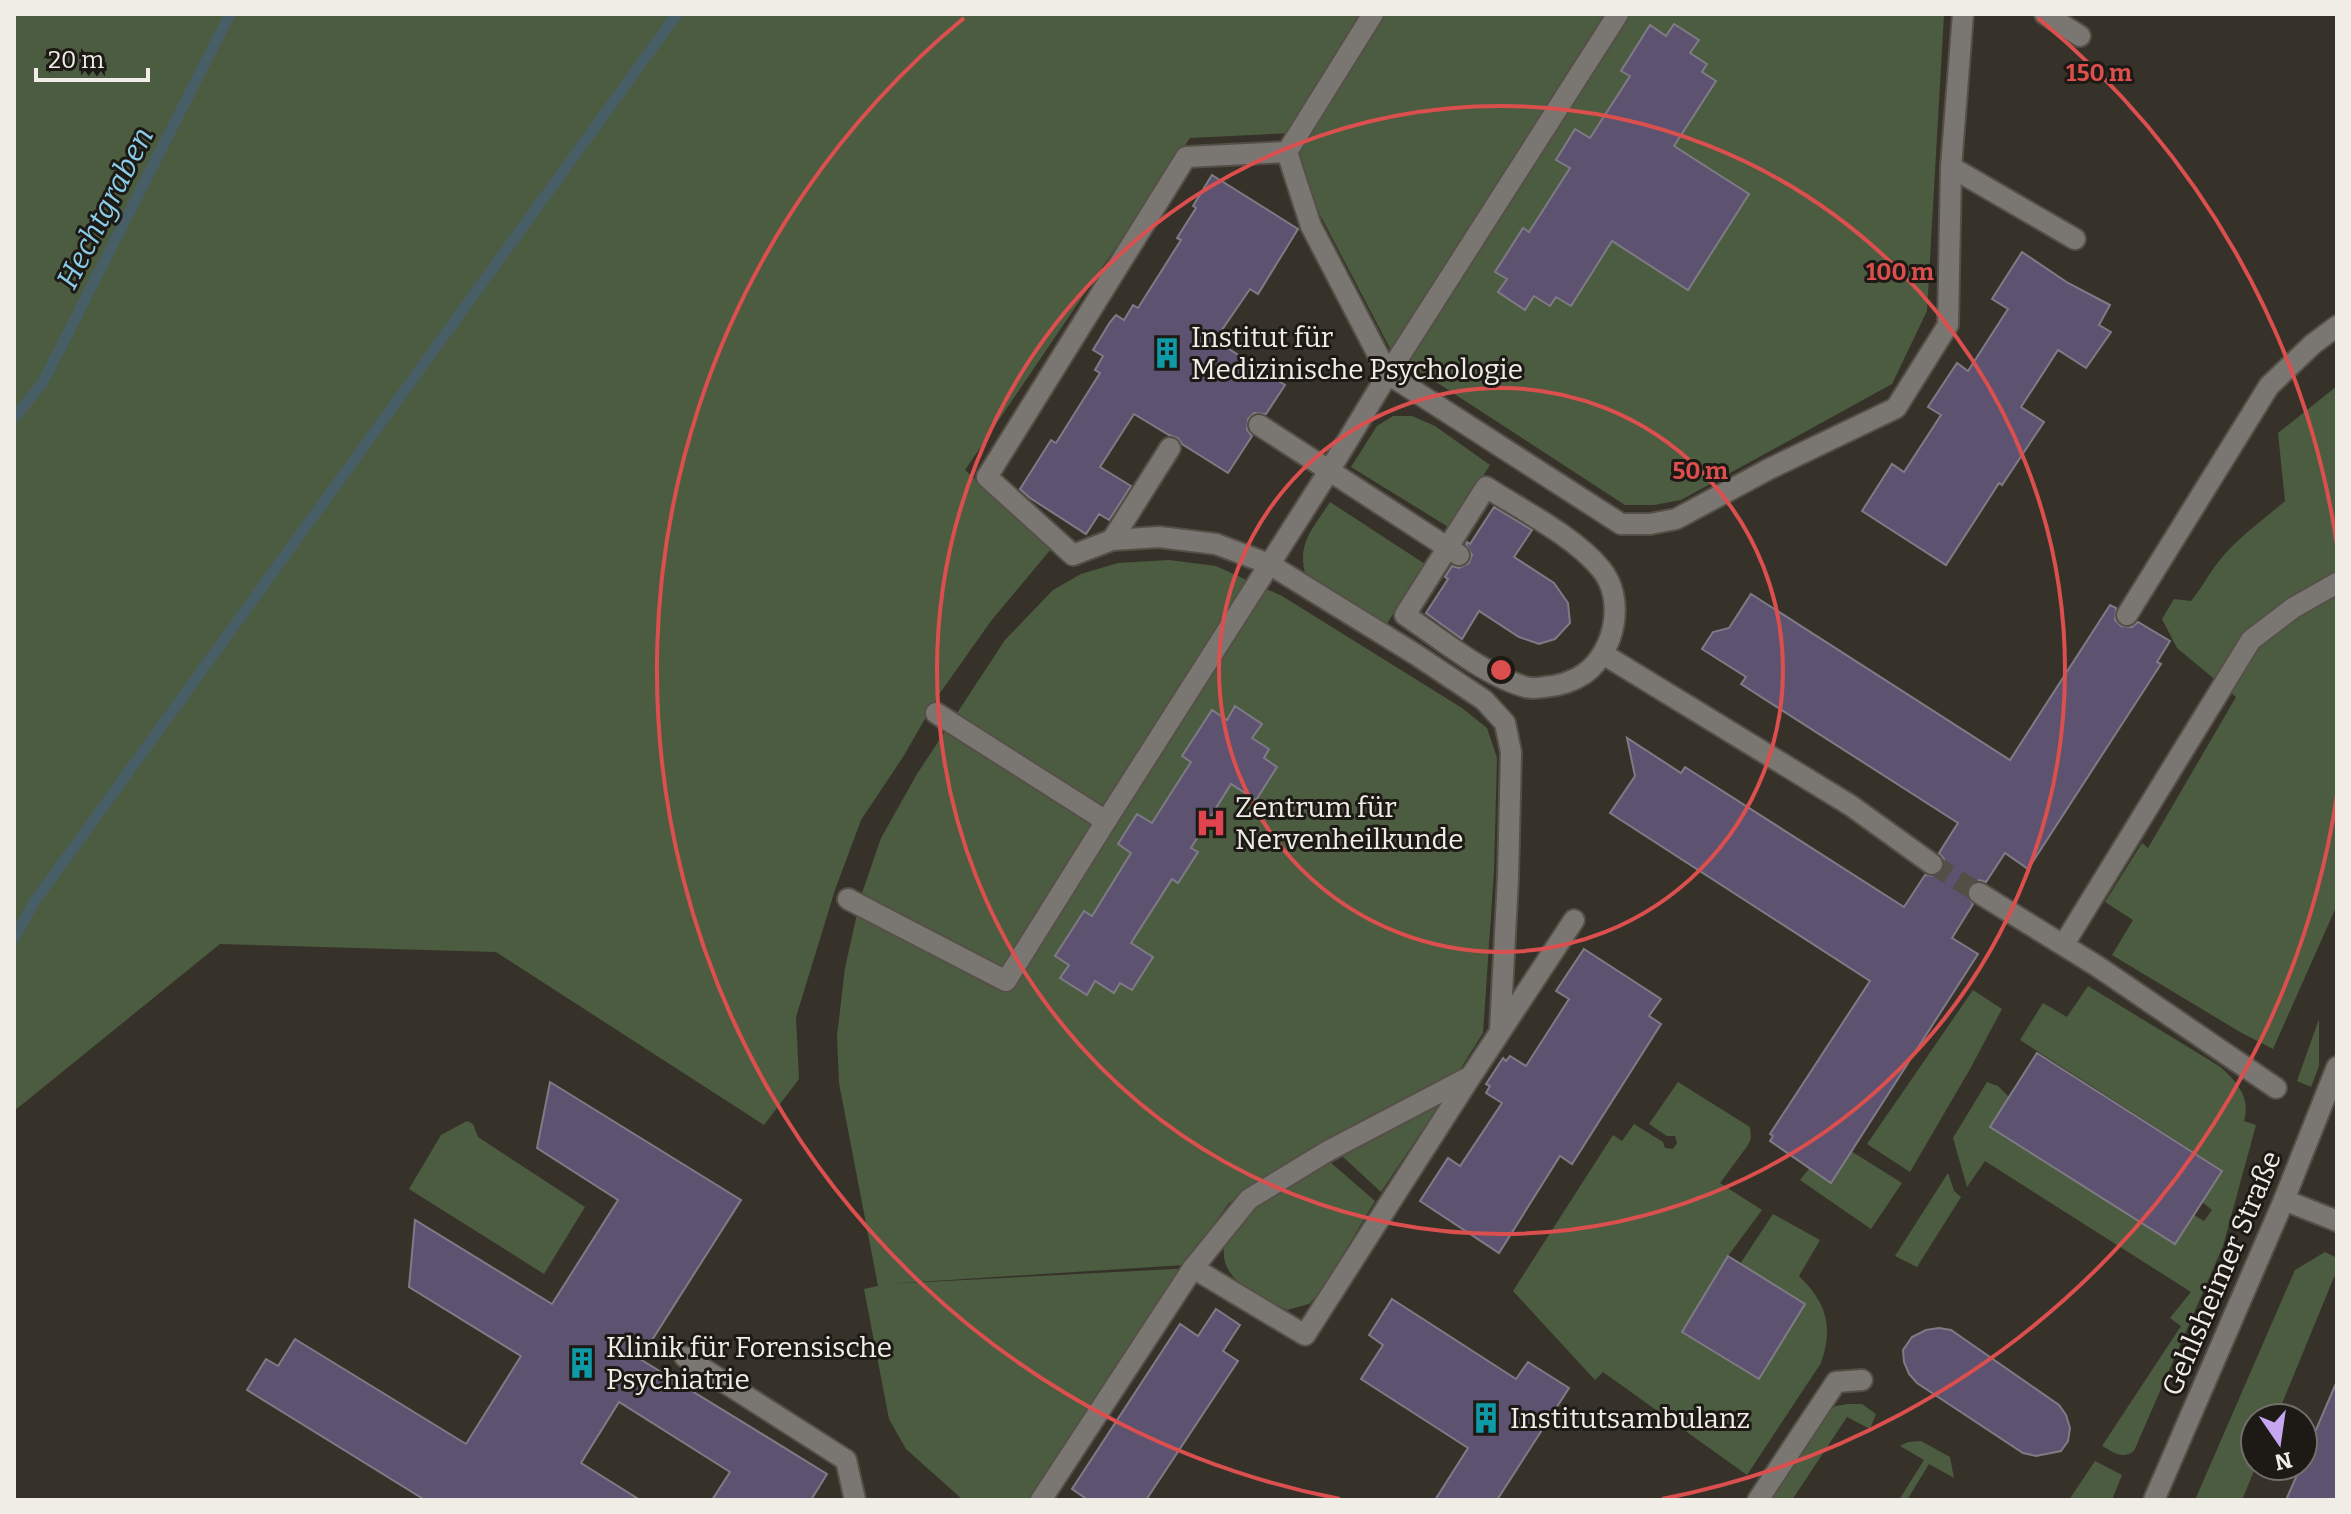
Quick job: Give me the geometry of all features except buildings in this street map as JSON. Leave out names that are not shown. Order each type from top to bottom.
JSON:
[{"type":"street","points":[[1373,14],[1287,152],[1311,226],[1388,374],[1621,524],[1650,524],[1676,519],[1769,469],[1896,408],[1948,325],[1951,167],[1963,14]]},
{"type":"street","points":[[848,899],[1006,981],[1618,14]]},
{"type":"street","points":[[2045,14],[2080,36]]},
{"type":"street","points":[[1287,152],[1186,157],[987,477],[1073,555],[1112,540],[1159,537],[1216,544],[1269,564],[1484,700],[1505,723],[1511,752],[1500,1031]]},
{"type":"street","points":[[1951,167],[2075,239]]},
{"type":"street","points":[[2127,615],[2269,386],[2337,326]]},
{"type":"street","points":[[1259,425],[1454,551]]},
{"type":"street","points":[[1112,540],[1170,448]]},
{"type":"street","points":[[1486,487],[1582,549],[1604,572],[1614,599],[1614,627],[1603,654],[1585,673],[1559,686],[1530,689],[1499,678],[1405,615],[1454,551],[1486,487]]},
{"type":"street","points":[[2064,944],[2251,640],[2293,608],[2337,583]]},
{"type":"street","points":[[1603,654],[1850,805],[1932,864]]},
{"type":"street","points":[[936,713],[1106,821]]},
{"type":"street","points":[[1979,893],[2064,944],[2276,1088]]},
{"type":"street","points":[[1193,1268],[1305,1335],[1574,920]]},
{"type":"street","name":"Gehlsheimer Straße","points":[[2154,1500],[2284,1200],[2337,1067]]},
{"type":"street","points":[[1041,1500],[1193,1268],[1249,1199],[1328,1151],[1471,1076]]},
{"type":"street","points":[[2284,1200],[2337,1221]]},
{"type":"street","points":[[685,1357],[846,1460],[855,1500]]},
{"type":"street","points":[[1758,1500],[1836,1382],[1862,1380]]},
{"type":"green space","points":[[14,14],[1944,14],[1927,311],[1892,384],[1681,500],[1654,505],[1625,505],[1393,354],[1316,207],[1292,133],[1190,138],[965,470],[1051,549],[991,621],[940,693],[861,820],[835,890],[796,1017],[799,1079],[764,1125],[496,952],[220,944],[14,1111]]},
{"type":"green space","points":[[2337,386],[2337,905],[2273,1049],[2112,955],[2133,920],[2105,902],[2142,843],[2148,848],[2236,697],[2177,648],[2162,619],[2174,599],[2191,601],[2231,547],[2285,501],[2278,433]]},
{"type":"green space","points":[[1393,416],[1412,416],[1435,426],[1490,465],[1450,528],[1351,467],[1377,426]]},
{"type":"green space","points":[[1330,502],[1425,564],[1386,625],[1306,577],[1303,565],[1305,545]]},
{"type":"green space","points":[[1169,560],[1216,566],[1282,596],[1462,708],[1487,728],[1497,758],[1494,871],[1483,1033],[1459,1071],[1324,1142],[1229,1203],[1184,1265],[887,1284],[1193,1268],[1041,1500],[963,1500],[906,1449],[889,1419],[864,1289],[878,1286],[839,1083],[837,1036],[845,968],[861,896],[881,838],[917,774],[1005,640],[1053,590],[1081,574],[1118,563]]},
{"type":"green space","points":[[2088,986],[2219,1066],[2241,1090],[2246,1105],[2244,1121],[2256,1125],[2223,1246],[2134,1451],[2126,1455],[2102,1446],[2181,1326],[2170,1318],[2191,1292],[1985,1161],[1967,1187],[1953,1138],[1987,1082],[1998,1086],[2009,1097],[1990,1127],[2175,1244],[2194,1215],[2204,1221],[2212,1210],[2202,1202],[2222,1170],[2020,1040],[2043,1003],[2067,1017]]},
{"type":"green space","points":[[1973,990],[2002,1009],[1910,1172],[1867,1144]]},
{"type":"green space","points":[[2319,1019],[2319,1066],[2311,1087],[2297,1081]]},
{"type":"green space","points":[[1678,1082],[1750,1127],[1748,1145],[1720,1183],[1762,1210],[1728,1256],[1682,1332],[1740,1264],[1773,1214],[1820,1240],[1799,1276],[1816,1295],[1825,1315],[1827,1337],[1821,1363],[1747,1475],[1603,1372],[1595,1380],[1513,1291],[1613,1135],[1622,1141],[1634,1124],[1663,1142],[1665,1148],[1673,1149],[1677,1143],[1675,1136],[1667,1136],[1649,1124]]},
{"type":"green space","points":[[1441,1102],[1381,1192],[1341,1155]]},
{"type":"green space","points":[[467,1121],[473,1124],[478,1137],[585,1207],[544,1274],[409,1189],[441,1135]]},
{"type":"green space","points":[[1851,1151],[1902,1183],[1871,1229],[1800,1180],[1814,1163],[1818,1174],[1829,1179],[1837,1174]]},
{"type":"green space","points":[[1329,1161],[1375,1201],[1320,1292],[1309,1304],[1287,1310],[1236,1279],[1225,1260],[1224,1248],[1248,1207]]},
{"type":"green space","points":[[1948,1173],[1954,1191],[1961,1197],[1917,1267],[1895,1256]]},
{"type":"green space","points":[[2325,1252],[2337,1258],[2337,1270],[2283,1402],[2239,1402],[2239,1482],[2249,1482],[2242,1500],[2195,1500],[2295,1270]]},
{"type":"green space","points":[[1848,1404],[1862,1404],[1876,1414],[1870,1429],[1847,1417],[1792,1500],[1769,1500],[1828,1411]]},
{"type":"green space","points":[[1921,1441],[1950,1457],[1954,1478],[1929,1464],[1907,1500],[1899,1500],[1924,1460],[1900,1446]]},
{"type":"green space","points":[[2095,1461],[2122,1475],[2112,1500],[2069,1500]]},
{"type":"waterway","name":"Hechtgraben","points":[[14,418],[43,382],[230,14]]},
{"type":"waterway","points":[[14,938],[35,901],[677,14]]},
{"type":"tunnel","points":[[1932,864],[1979,893]]},
{"type":"place","name":"Institut für Medizinische Psychologie","points":[[1167,353]]},
{"type":"place","name":"Zentrum für Nervenheilkunde","points":[[1211,823]]},
{"type":"place","name":"Klinik für Forensische Psychiatrie","points":[[582,1363]]},
{"type":"place","name":"Institutsambulanz","points":[[1486,1418]]}]
